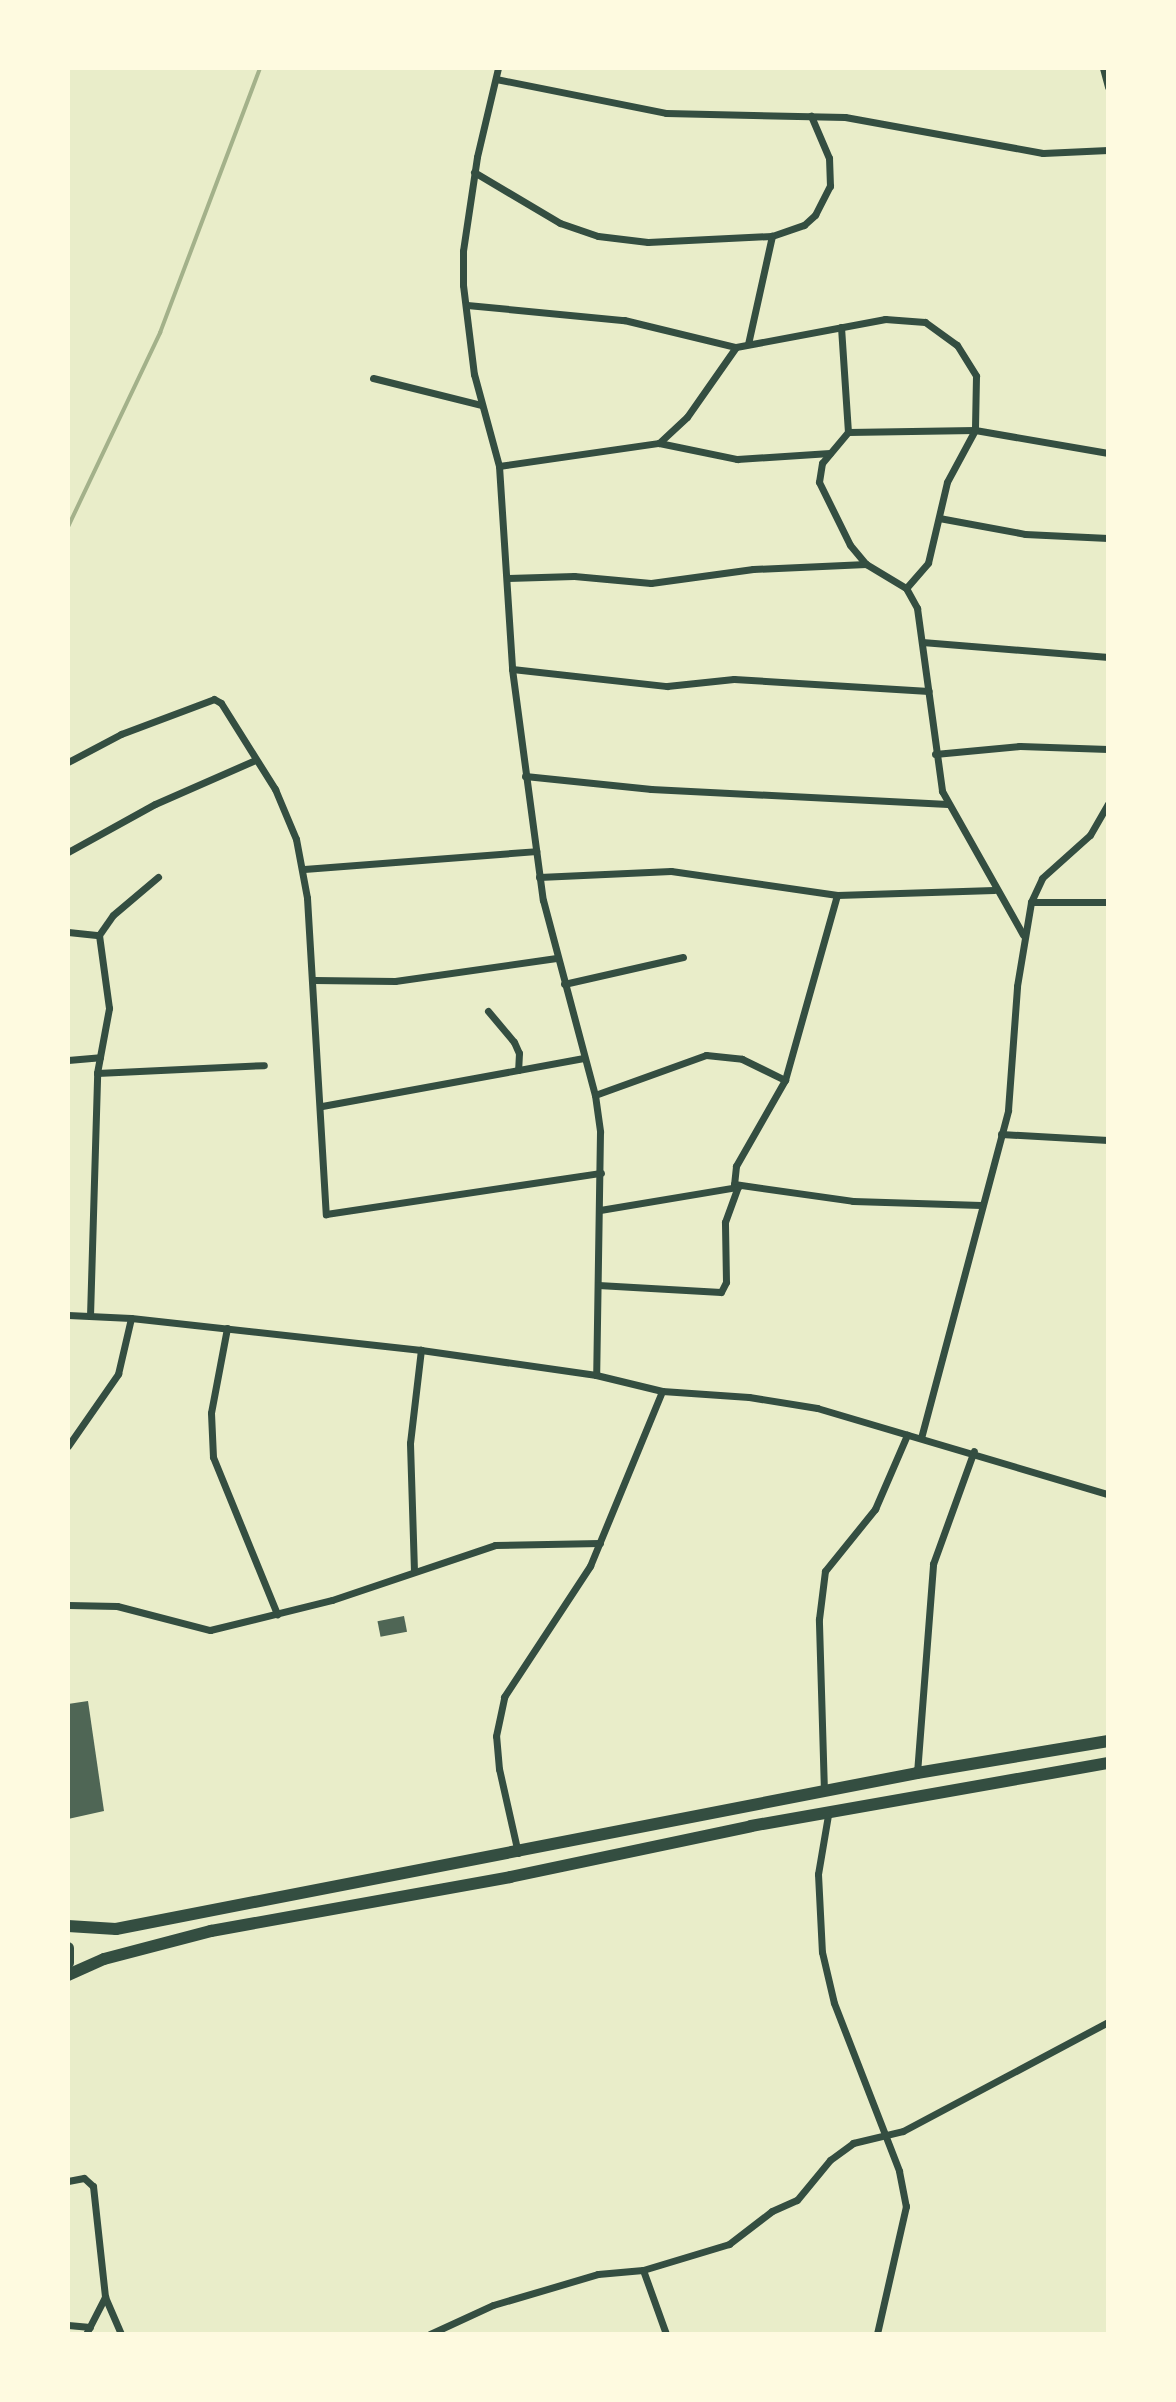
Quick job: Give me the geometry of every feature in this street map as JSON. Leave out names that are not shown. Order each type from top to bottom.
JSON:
[{"type":"highway","points":[[68,1926],[116,1929],[518,1853],[917,1773],[1108,1741]]},
{"type":"highway","points":[[68,1975],[104,1959],[211,1931],[497,1879],[751,1826],[828,1815],[1108,1763]]},
{"type":"highway","points":[[68,1948],[68,1963]]},
{"type":"street","points":[[498,68],[474,172],[462,265],[481,405],[499,466],[512,669],[539,877],[556,958],[595,1095],[601,1173],[596,1376]]},
{"type":"street","points":[[1103,68],[1108,87]]},
{"type":"street","points":[[496,79],[666,113],[811,116],[928,130],[1043,153],[1108,150]]},
{"type":"street","points":[[474,172],[560,223],[598,236],[648,242],[772,236],[803,225],[815,215],[830,186],[829,158],[811,116]]},
{"type":"street","points":[[748,344],[772,236]]},
{"type":"street","points":[[467,305],[624,320],[736,347],[841,327],[909,318],[941,331],[957,345],[976,376],[975,429],[947,482],[928,563],[906,588]]},
{"type":"street","points":[[841,327],[848,432],[822,463],[818,482],[850,545],[866,564],[906,588],[917,608],[935,754],[948,804],[1023,935]]},
{"type":"street","points":[[659,443],[694,409],[721,364],[736,347]]},
{"type":"street","points":[[373,378],[481,405]]},
{"type":"street","points":[[848,432],[975,429],[1108,453]]},
{"type":"street","points":[[499,466],[659,443],[737,459],[830,453]]},
{"type":"street","points":[[939,518],[1025,534],[1108,538]]},
{"type":"street","points":[[508,578],[574,576],[651,583],[753,569],[866,564]]},
{"type":"street","points":[[922,642],[1108,657]]},
{"type":"street","points":[[512,669],[667,686],[734,679],[929,691]]},
{"type":"street","points":[[68,762],[121,734],[214,699],[221,703],[287,813],[304,869],[322,1106],[322,1205],[329,1215],[601,1173]]},
{"type":"street","points":[[935,754],[1020,746],[1108,749]]},
{"type":"street","points":[[68,852],[155,804],[255,760]]},
{"type":"street","points":[[525,776],[651,789],[948,804]]},
{"type":"street","points":[[921,1438],[1008,1110],[1023,935],[1031,902],[1042,878],[1090,835],[1108,804]]},
{"type":"street","points":[[304,869],[536,851]]},
{"type":"street","points":[[539,877],[671,871],[837,895],[995,890]]},
{"type":"street","points":[[90,1316],[97,1073],[109,1008],[99,935],[113,915],[158,877]]},
{"type":"street","points":[[738,1187],[733,1179],[736,1166],[785,1080],[837,895]]},
{"type":"street","points":[[1031,902],[1108,902]]},
{"type":"street","points":[[68,932],[99,935]]},
{"type":"street","points":[[564,984],[683,957]]},
{"type":"street","points":[[314,980],[394,981],[556,958]]},
{"type":"street","points":[[488,1011],[514,1042],[519,1053],[518,1070]]},
{"type":"street","points":[[595,1095],[706,1055],[742,1059],[785,1080]]},
{"type":"street","points":[[68,1060],[100,1057]]},
{"type":"street","points":[[322,1106],[584,1058]]},
{"type":"street","points":[[97,1073],[264,1065]]},
{"type":"street","points":[[1001,1134],[1108,1140]]},
{"type":"street","points":[[598,1285],[721,1292],[726,1282],[725,1222],[738,1187]]},
{"type":"street","points":[[600,1210],[738,1187],[853,1201],[981,1205]]},
{"type":"street","points":[[68,1315],[131,1318],[421,1350],[596,1376],[662,1391],[749,1397],[817,1408],[907,1435],[974,1451],[1108,1494]]},
{"type":"street","points":[[68,1446],[118,1374],[131,1318]]},
{"type":"street","points":[[227,1328],[211,1413],[213,1457],[277,1614]]},
{"type":"street","points":[[414,1571],[410,1443],[421,1350]]},
{"type":"street","points":[[518,1853],[499,1769],[496,1736],[504,1697],[577,1589],[600,1543],[662,1391]]},
{"type":"street","points":[[824,1793],[819,1619],[825,1571],[876,1510],[907,1435]]},
{"type":"street","points":[[917,1773],[933,1564],[974,1451]]},
{"type":"street","points":[[68,1605],[117,1606],[198,1629],[277,1614],[495,1545],[600,1543]]},
{"type":"street","points":[[828,1815],[818,1874],[822,1951],[854,2064],[886,2137],[906,2206],[877,2334]]},
{"type":"street","points":[[430,2334],[492,2305],[598,2274],[643,2270],[729,2244],[803,2195],[841,2150],[853,2143],[886,2137],[1002,2081],[1108,2022]]},
{"type":"street","points":[[68,2181],[84,2178],[93,2186],[105,2297],[121,2334]]},
{"type":"street","points":[[643,2270],[666,2334]]},
{"type":"street","points":[[68,2325],[88,2331],[105,2297]]},
{"type":"building","points":[[404,1616],[407,1632],[381,1637],[377,1621]]},
{"type":"building","points":[[88,1701],[104,1811],[68,1819],[68,1704]]},
{"type":"waterway","points":[[68,527],[160,333],[260,68]]}]
